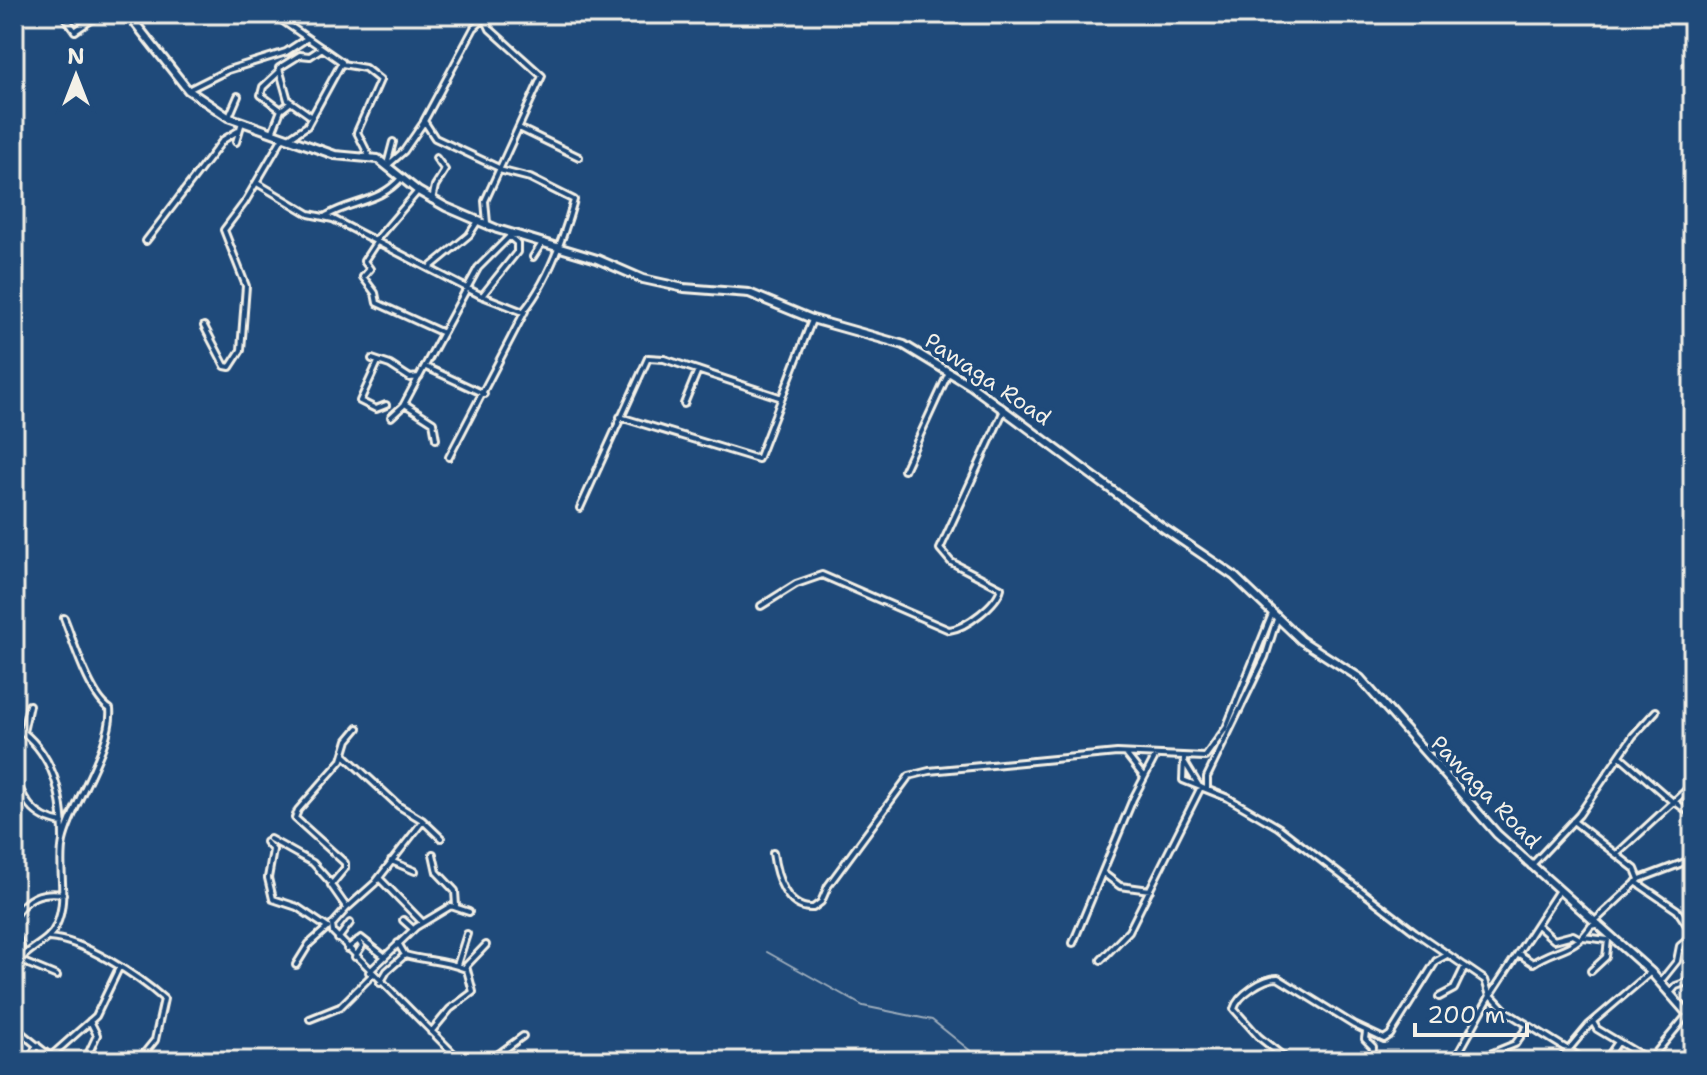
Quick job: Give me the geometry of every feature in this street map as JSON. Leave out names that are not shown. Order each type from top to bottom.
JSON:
[{"type":"main road","name":"Pawaga Road","points":[[128,14],[188,90],[229,117],[335,155],[369,156],[388,164],[432,200],[511,235],[582,253],[656,283],[758,296],[812,319],[904,345],[949,372],[1004,408],[1159,525],[1234,576],[1301,640],[1360,678],[1473,810],[1531,866],[1598,922],[1611,940],[1661,981],[1691,1017]]},
{"type":"street","points":[[63,14],[71,29],[78,31],[100,14]]},
{"type":"street","points":[[388,164],[404,151],[424,121],[474,28],[487,16]]},
{"type":"street","points":[[487,16],[488,27],[542,76],[484,205],[487,225]]},
{"type":"street","points":[[204,326],[212,347],[225,366],[230,367],[241,350],[246,286],[223,231],[285,138],[305,130],[342,64],[341,59],[280,19]]},
{"type":"street","points":[[188,90],[235,67],[286,52],[306,38]]},
{"type":"street","points":[[281,110],[261,95],[263,87],[280,71],[281,66],[298,55],[310,56],[322,48]]},
{"type":"street","points":[[342,64],[365,68],[380,80],[357,132],[369,156]]},
{"type":"street","points":[[280,71],[290,103],[313,117]]},
{"type":"street","points":[[229,117],[238,96]]},
{"type":"street","points":[[272,133],[281,110],[290,103]]},
{"type":"street","points":[[424,121],[439,140],[499,169],[530,178],[572,198],[571,218],[484,394],[449,457]]},
{"type":"street","points":[[236,142],[242,122]]},
{"type":"street","points":[[519,128],[579,157]]},
{"type":"street","points":[[146,241],[223,140],[238,131]]},
{"type":"street","points":[[388,164],[393,142]]},
{"type":"street","points":[[432,200],[435,186],[445,170],[436,158]]},
{"type":"street","points":[[326,216],[349,204],[366,203],[402,177]]},
{"type":"street","points":[[257,183],[309,214],[326,216],[482,296],[516,312],[525,311]]},
{"type":"street","points":[[418,191],[376,240],[364,261],[370,269],[363,277],[375,293],[377,303],[443,333]]},
{"type":"street","points":[[429,268],[469,235],[478,221]]},
{"type":"street","points":[[391,417],[405,404],[481,263],[511,235],[517,243],[517,252],[482,296]]},
{"type":"street","points":[[533,257],[542,243]]},
{"type":"street","points":[[620,417],[755,460],[763,450],[812,319]]},
{"type":"street","points":[[580,508],[648,358],[664,359],[782,398]]},
{"type":"street","points":[[372,359],[390,365],[410,378],[418,378]]},
{"type":"street","points":[[378,362],[360,401],[373,409],[386,405]]},
{"type":"street","points":[[426,367],[484,394]]},
{"type":"street","points":[[684,404],[698,370]]},
{"type":"street","points":[[904,470],[949,372]]},
{"type":"street","points":[[405,404],[433,422],[436,439]]},
{"type":"street","points":[[761,606],[789,587],[822,575],[944,629],[958,629],[980,612],[1001,588],[951,562],[941,555],[940,549],[1004,408]]},
{"type":"street","points":[[773,853],[782,887],[802,906],[813,908],[821,902],[828,886],[909,776],[929,771],[1124,753],[1184,760],[1205,757],[1216,747],[1275,614]]},
{"type":"street","points":[[1207,789],[1207,777],[1265,657],[1275,614]]},
{"type":"street","points":[[63,841],[109,732],[110,713],[99,700],[92,679],[76,656],[64,618]]},
{"type":"street","points":[[23,732],[29,705]]},
{"type":"street","points":[[1531,866],[1573,821],[1656,711]]},
{"type":"street","points":[[16,727],[43,750],[48,759],[60,794],[63,823],[63,894],[58,922],[47,938],[21,960]]},
{"type":"street","points":[[331,883],[342,872],[345,863],[295,818],[344,755],[347,741],[358,728]]},
{"type":"street","points":[[1124,753],[1144,777]]},
{"type":"street","points":[[344,755],[399,806],[423,821],[441,838]]},
{"type":"street","points":[[1073,943],[1156,755]]},
{"type":"street","points":[[1620,756],[1693,815]]},
{"type":"street","points":[[1184,760],[1200,786]]},
{"type":"street","points":[[1184,760],[1183,780],[1207,789],[1278,827],[1449,955],[1487,981],[1501,983]]},
{"type":"street","points":[[14,771],[24,801],[41,816],[63,823]]},
{"type":"street","points":[[1617,854],[1693,784]]},
{"type":"street","points":[[1101,960],[1129,931],[1200,786]]},
{"type":"street","points":[[14,813],[24,801]]},
{"type":"street","points":[[296,965],[309,944],[330,928],[379,877],[423,821]]},
{"type":"street","points":[[1573,821],[1635,869],[1638,881],[1677,910],[1693,935],[1680,946],[1677,961],[1661,981]]},
{"type":"street","points":[[347,908],[313,863],[268,840],[273,850],[268,878],[273,899],[297,907],[330,928],[370,974],[461,1061]]},
{"type":"street","points":[[433,854],[437,872],[456,893],[456,907]]},
{"type":"street","points":[[1519,954],[1533,963],[1552,952],[1572,948],[1638,881],[1693,859]]},
{"type":"street","points":[[391,861],[415,871]]},
{"type":"street","points":[[1103,873],[1120,886],[1150,890]]},
{"type":"street","points":[[379,877],[422,922]]},
{"type":"street","points":[[1454,1061],[1490,996],[1559,890]]},
{"type":"street","points":[[14,916],[30,898],[48,893],[63,894]]},
{"type":"street","points":[[310,1019],[340,1007],[384,956],[422,922],[456,907],[469,912]]},
{"type":"street","points":[[403,920],[413,929]]},
{"type":"street","points":[[338,939],[350,923]]},
{"type":"street","points":[[1537,925],[1554,940],[1571,935],[1611,940],[1606,957],[1591,971]]},
{"type":"street","points":[[14,933],[21,942],[21,960],[14,977]]},
{"type":"street","points":[[457,965],[467,934]]},
{"type":"street","points":[[47,938],[75,943],[144,983],[165,1002],[155,1040],[138,1061]]},
{"type":"street","points":[[347,949],[358,940],[368,940],[384,956]]},
{"type":"street","points":[[355,957],[362,947],[358,940]]},
{"type":"street","points":[[398,943],[405,955],[422,961],[436,958],[466,969],[473,992],[450,1009],[431,1032]]},
{"type":"street","points":[[466,969],[486,945]]},
{"type":"street","points":[[380,983],[387,971],[405,955]]},
{"type":"street","points":[[1289,1061],[1234,1009],[1236,1003],[1267,979],[1278,978],[1380,1039],[1390,1035],[1436,961],[1449,955]]},
{"type":"street","points":[[21,960],[57,976]]},
{"type":"street","points":[[1439,997],[1454,989],[1465,966]]},
{"type":"street","points":[[51,1056],[101,1010],[119,968]]},
{"type":"street","points":[[1559,1061],[1593,1021],[1651,972]]},
{"type":"street","points":[[1671,992],[1680,984],[1693,980]]},
{"type":"street","points":[[1487,981],[1490,996],[1528,1026],[1586,1061]]},
{"type":"street","points":[[1593,1021],[1597,1029],[1649,1061],[1691,1017]]},
{"type":"street","points":[[85,1061],[97,1035],[90,1021]]},
{"type":"street","points":[[1459,1052],[1473,1061],[1514,1045],[1528,1026]]},
{"type":"street","points":[[14,1027],[56,1061]]},
{"type":"street","points":[[1366,1032],[1365,1039],[1373,1047],[1372,1061]]},
{"type":"street","points":[[489,1061],[506,1045],[523,1036]]},
{"type":"street","points":[[1605,1061],[1618,1042]]},
{"type":"street","points":[[18,1054],[29,1061],[37,1045]]},
{"type":"street","points":[[537,1061],[543,1061]]},
{"type":"waterway","points":[[767,952],[863,1006],[932,1020],[983,1061]]}]
